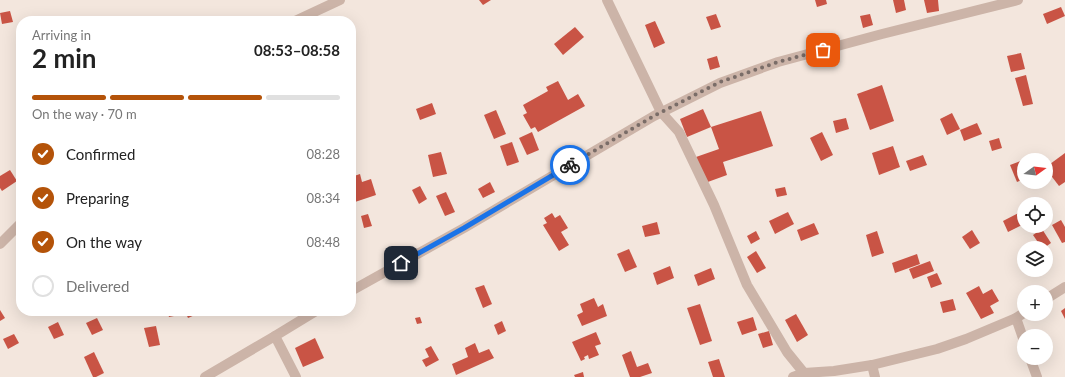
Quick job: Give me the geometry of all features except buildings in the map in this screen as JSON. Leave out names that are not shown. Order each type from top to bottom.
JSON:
[{"type":"street","points":[[306,16],[340,0]]},
{"type":"street","points":[[607,0],[662,112],[679,132],[714,205],[747,285],[787,352],[804,373]]},
{"type":"street","points":[[356,287],[464,228],[662,112],[720,82],[778,62],[1018,0]]},
{"type":"street","points":[[0,244],[16,228]]},
{"type":"street","points":[[1053,295],[1065,287]]},
{"type":"street","points":[[205,377],[308,316]]},
{"type":"street","points":[[793,377],[804,373],[834,371],[872,365],[937,349],[966,339],[1017,316]]},
{"type":"street","points":[[275,336],[296,377]]},
{"type":"street","points":[[872,365],[875,377]]},
{"type":"street","points":[[1033,365],[1037,377]]},
{"type":"way so far","points":[[570,165],[654,116],[720,82],[778,62],[823,50]]},
{"type":"route","points":[[401,263],[464,228],[570,165]]}]
